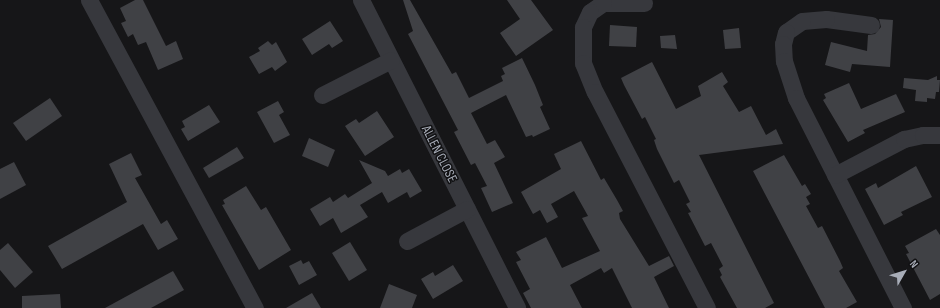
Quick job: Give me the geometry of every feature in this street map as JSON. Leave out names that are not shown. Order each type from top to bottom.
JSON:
[{"type":"street","points":[[89,0],[254,308]]},
{"type":"street","name":"ALLEN CLOSE","points":[[361,0],[517,308]]},
{"type":"street","points":[[644,3],[603,3],[590,12],[583,27],[583,63],[595,92],[707,308]]},
{"type":"street","points":[[871,25],[826,19],[802,21],[786,32],[783,44],[788,77],[835,175],[903,308]]},
{"type":"street","points":[[322,95],[391,60]]},
{"type":"street","points":[[835,175],[904,139],[923,135],[940,135]]},
{"type":"street","points":[[407,242],[467,209]]},
{"type":"building","points":[[135,0],[143,0],[166,46],[176,41],[183,59],[158,70],[146,42],[138,45],[133,34],[128,37],[121,23],[126,21],[120,8]]},
{"type":"building","points":[[403,0],[410,0],[452,74],[456,72],[469,98],[503,81],[501,76],[505,74],[502,68],[522,58],[543,105],[540,107],[550,129],[533,137],[532,135],[526,137],[506,95],[471,113],[487,144],[495,140],[505,157],[494,163],[513,203],[492,212],[481,188],[487,186],[475,163],[471,165],[454,132],[458,130],[408,34],[413,31]]},
{"type":"building","points":[[507,0],[531,0],[553,30],[516,56],[500,33],[520,19]]},
{"type":"building","points":[[879,19],[893,20],[890,67],[852,64],[850,72],[825,65],[831,42],[867,51],[868,35],[875,34],[881,27]]},
{"type":"building","points":[[330,21],[343,41],[332,48],[329,44],[312,55],[302,39]]},
{"type":"building","points":[[610,25],[637,27],[636,47],[609,46]]},
{"type":"building","points":[[739,28],[741,48],[725,49],[723,30]]},
{"type":"building","points":[[675,35],[677,49],[661,48],[660,36]]},
{"type":"building","points":[[268,41],[272,45],[276,42],[287,62],[275,71],[272,67],[259,74],[249,57],[260,51],[258,48]]},
{"type":"building","points":[[652,62],[676,109],[701,96],[698,86],[722,72],[728,82],[723,86],[739,112],[751,106],[766,135],[776,129],[783,144],[699,155],[774,303],[765,308],[737,308],[720,277],[722,275],[719,269],[723,266],[711,243],[705,246],[688,213],[691,212],[686,204],[690,202],[679,180],[674,183],[657,149],[654,140],[656,139],[645,117],[642,119],[624,85],[621,78]]},
{"type":"building","points":[[937,76],[937,80],[940,80],[939,92],[936,92],[935,99],[927,98],[927,102],[915,101],[916,90],[903,88],[904,78],[928,80]]},
{"type":"building","points":[[849,83],[861,109],[896,94],[905,112],[863,130],[865,133],[848,142],[823,100],[826,98],[824,94]]},
{"type":"building","points":[[50,98],[62,116],[26,141],[13,123]]},
{"type":"building","points":[[278,101],[284,112],[279,115],[290,135],[274,143],[257,112]]},
{"type":"building","points":[[209,105],[220,122],[188,141],[181,129],[185,127],[182,121]]},
{"type":"building","points":[[377,111],[394,137],[365,156],[345,126],[356,119],[359,123]]},
{"type":"building","points":[[309,138],[335,150],[328,167],[302,156]]},
{"type":"building","points":[[581,141],[601,180],[604,178],[623,211],[619,213],[620,219],[649,266],[669,256],[674,266],[654,277],[669,308],[632,308],[612,268],[604,273],[601,268],[570,285],[582,308],[531,308],[523,293],[530,289],[516,262],[521,260],[516,252],[546,237],[562,268],[600,251],[582,218],[588,216],[574,191],[551,204],[558,217],[547,223],[540,210],[533,214],[521,192],[561,169],[554,154]]},
{"type":"building","points":[[237,147],[244,158],[209,178],[203,168]]},
{"type":"building","points":[[131,153],[142,175],[135,178],[161,224],[167,220],[178,239],[158,250],[143,224],[62,269],[48,246],[127,202],[109,164]]},
{"type":"building","points":[[784,155],[802,186],[805,184],[811,194],[806,197],[810,204],[806,206],[818,228],[822,226],[843,268],[839,271],[857,302],[846,308],[825,308],[753,171]]},
{"type":"building","points":[[359,160],[385,171],[388,176],[400,169],[402,173],[409,169],[422,191],[410,198],[407,192],[388,203],[382,192],[360,205],[368,217],[341,233],[333,218],[320,226],[310,209],[330,197],[333,202],[345,194],[348,198],[372,183]]},
{"type":"building","points":[[14,162],[26,185],[0,199],[0,169]]},
{"type":"building","points":[[916,166],[932,197],[901,212],[903,215],[884,225],[865,189],[876,183],[878,188]]},
{"type":"building","points":[[246,186],[261,210],[266,207],[291,250],[259,270],[222,205],[225,204],[223,200]]},
{"type":"building","points":[[936,229],[940,235],[940,294],[930,300],[906,254],[909,253],[905,246]]},
{"type":"building","points":[[350,242],[367,270],[349,281],[332,253]]},
{"type":"building","points":[[8,243],[33,272],[15,288],[0,270],[0,250]]},
{"type":"building","points":[[301,260],[303,264],[309,261],[317,275],[299,285],[289,266]]},
{"type":"building","points":[[453,265],[463,281],[433,299],[421,279],[433,272],[435,276]]},
{"type":"building","points":[[173,271],[184,290],[151,308],[105,308]]},
{"type":"building","points":[[389,284],[417,295],[412,308],[380,308]]},
{"type":"building","points":[[312,293],[321,308],[286,308]]},
{"type":"building","points":[[60,294],[61,308],[22,308],[22,296]]}]
